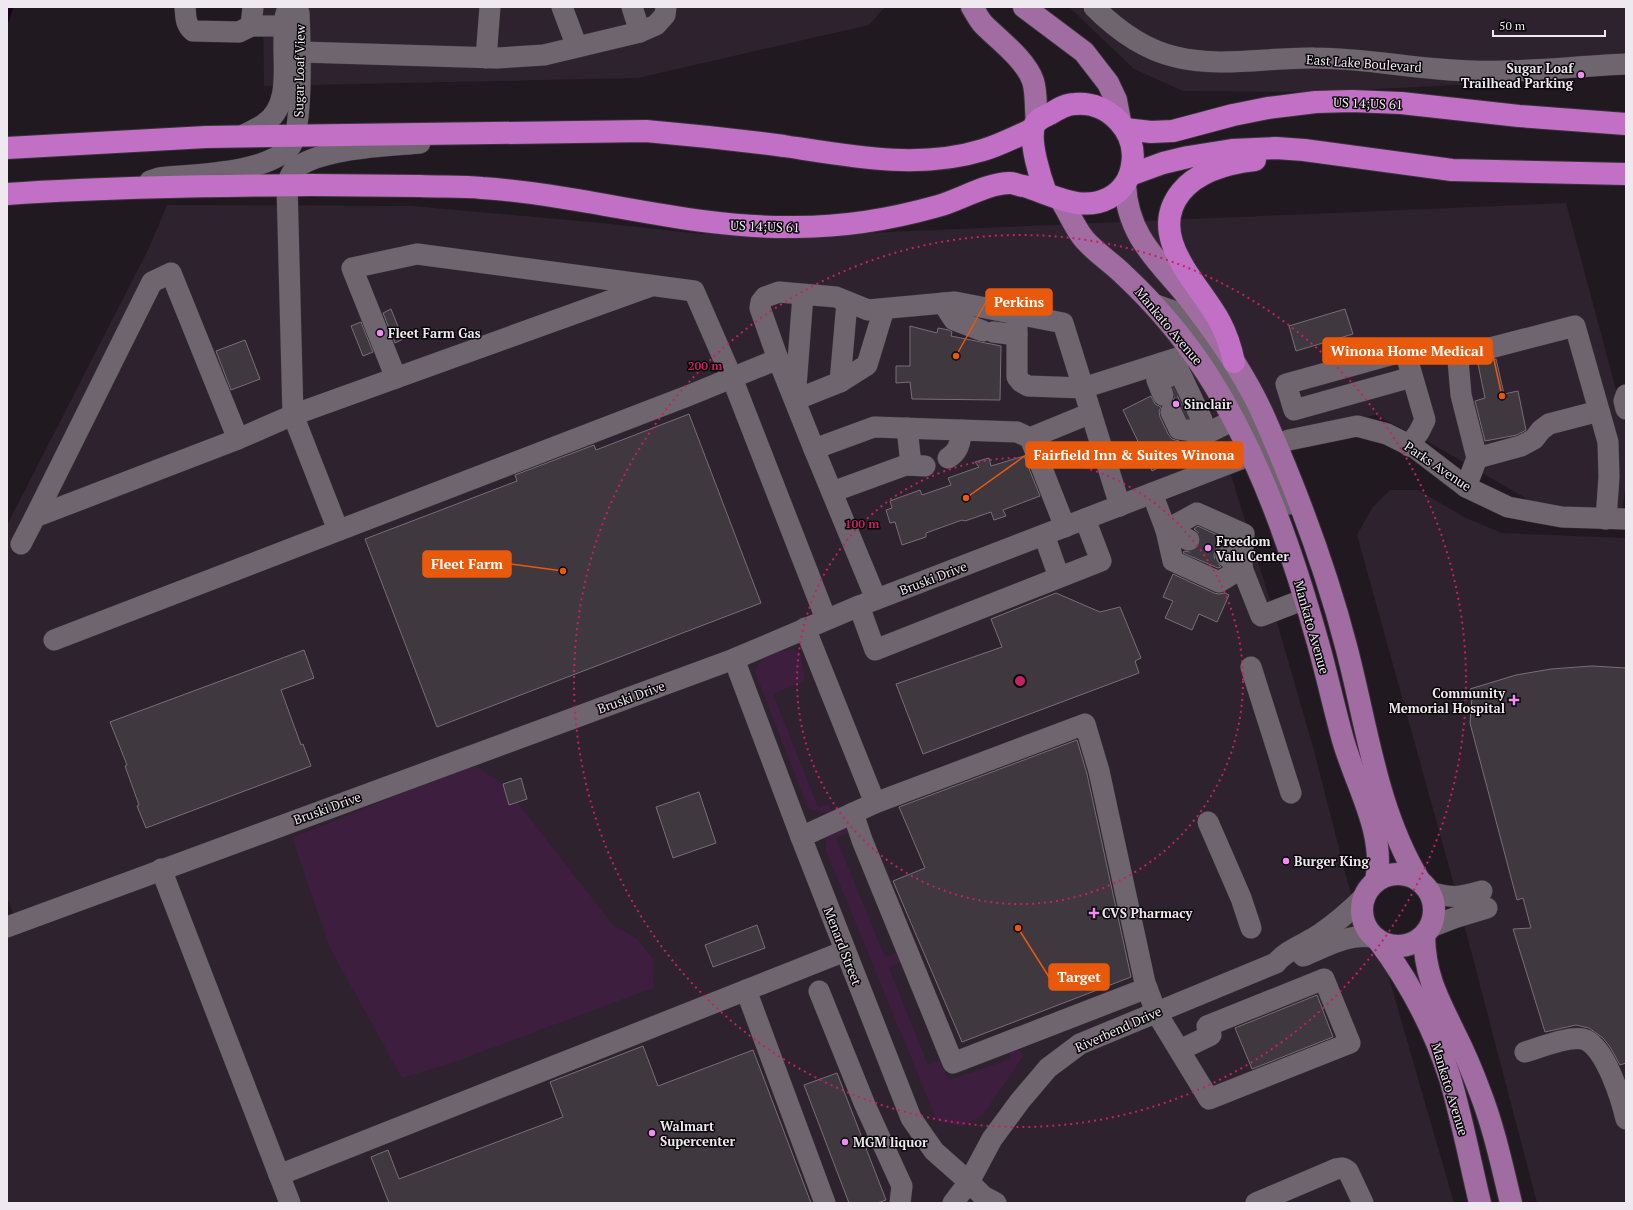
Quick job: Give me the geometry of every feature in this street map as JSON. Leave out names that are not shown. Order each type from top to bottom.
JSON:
[{"type":"highway","name":"US 14;US 61","points":[[7,148],[34,145],[242,136],[646,131],[708,136],[856,156],[918,160],[962,155],[984,150],[1035,125],[1066,106],[1076,104],[1086,104],[1104,110],[1123,125],[1151,132],[1173,131],[1233,115],[1268,108],[1316,102],[1352,101],[1401,103],[1620,124]]},
{"type":"highway","points":[[1035,125],[1038,170],[1053,196]]},
{"type":"highway","points":[[1123,125],[1133,149],[1133,162],[1127,180]]},
{"type":"highway","name":"US 14;US 61","points":[[12,194],[133,188],[287,185],[480,187],[574,199],[695,221],[736,226],[776,228],[842,225],[893,217],[944,205],[983,189],[1001,184],[1012,183],[1076,203],[1094,203],[1111,197],[1127,180],[1163,163],[1188,157],[1232,150],[1276,148],[1323,152],[1452,170],[1626,174]]},
{"type":"highway","points":[[1234,362],[1229,340],[1220,322],[1203,295],[1184,270],[1176,254],[1169,226],[1169,216],[1172,208],[1178,196],[1186,186],[1207,172],[1250,160],[1279,156],[1310,156],[1323,152]]},
{"type":"main road","points":[[972,7],[983,23],[1016,56],[1029,72],[1033,81],[1035,97],[1035,125]]},
{"type":"main road","points":[[1024,7],[1084,52],[1108,83],[1116,100],[1123,125]]},
{"type":"main road","name":"Mankato Avenue","points":[[1127,180],[1125,198],[1140,238],[1155,259],[1194,304],[1234,362],[1264,417],[1302,512],[1325,578],[1346,646],[1383,798],[1397,836],[1435,908],[1434,918],[1427,932],[1426,961],[1432,986],[1481,1094],[1493,1132],[1511,1203]]},
{"type":"main road","name":"Mankato Avenue","points":[[1053,196],[1077,229],[1097,252],[1124,275],[1154,304],[1206,372],[1234,420],[1251,455],[1277,516],[1318,642],[1343,740],[1375,831],[1379,857],[1362,910],[1364,924],[1400,972],[1419,1005],[1436,1040],[1458,1109],[1480,1203]]},
{"type":"main road","points":[[1370,888],[1385,876],[1396,874],[1408,875],[1424,886]]},
{"type":"main road","points":[[1376,939],[1388,945],[1400,947],[1414,943],[1427,932]]},
{"type":"street","points":[[185,7],[188,26],[193,31],[239,32],[252,16],[286,17]]},
{"type":"street","name":"Sugar Loaf View","points":[[296,7],[299,13],[301,52],[297,136]]},
{"type":"street","points":[[486,58],[490,7]]},
{"type":"street","points":[[562,7],[577,47]]},
{"type":"street","points":[[632,7],[640,32]]},
{"type":"street","points":[[301,52],[486,58],[544,55],[640,32],[656,25],[665,14],[666,7]]},
{"type":"street","name":"East Lake Boulevard","points":[[1106,11],[1136,39],[1157,51],[1176,57],[1203,60],[1348,59],[1421,68],[1479,71],[1510,71],[1626,64]]},
{"type":"street","name":"Sugar Loaf View","points":[[242,136],[265,124],[276,112],[281,102],[284,90],[286,17]]},
{"type":"street","points":[[338,530],[293,415],[287,185],[294,169],[326,155],[368,147],[427,143],[453,133]]},
{"type":"street","points":[[133,188],[159,178],[222,172],[242,169],[263,163],[281,154],[291,146],[297,136]]},
{"type":"street","points":[[396,378],[352,268],[417,254],[654,284],[694,291],[732,378],[826,619]]},
{"type":"street","points":[[21,544],[152,282],[171,273],[238,439]]},
{"type":"street","points":[[35,517],[238,439],[293,415],[654,284]]},
{"type":"street","points":[[1085,519],[1101,560],[876,650],[868,603],[832,492],[778,359],[760,308],[761,302],[765,297],[779,292],[836,297],[868,310],[955,302],[1063,323],[1120,506]]},
{"type":"street","points":[[795,400],[803,295]]},
{"type":"street","points":[[840,382],[847,302]]},
{"type":"street","points":[[943,303],[954,320],[988,332],[1017,335]]},
{"type":"street","points":[[1154,304],[1173,312],[1190,329],[1208,352],[1238,412],[1246,424],[1260,438],[1276,445]]},
{"type":"street","points":[[795,400],[840,382],[867,365],[884,309]]},
{"type":"street","points":[[1017,314],[1017,377],[1021,382],[1028,386],[1083,388],[1166,384],[1179,371],[1202,420],[1194,431]]},
{"type":"street","points":[[1466,487],[1477,458],[1461,395],[1458,360],[1468,354],[1575,326],[1608,442],[1609,477],[1616,519]]},
{"type":"street","points":[[1409,446],[1425,420],[1405,351],[1286,384],[1294,410],[1412,377]]},
{"type":"street","points":[[1166,384],[1192,353]]},
{"type":"street","points":[[54,640],[778,359]]},
{"type":"street","points":[[1166,384],[1179,429],[1194,431],[1234,420]]},
{"type":"street","points":[[1626,395],[1624,401],[1626,409]]},
{"type":"street","points":[[1477,458],[1521,446],[1534,439],[1541,430],[1549,424],[1599,410]]},
{"type":"street","points":[[1030,438],[1091,413]]},
{"type":"street","name":"Parks Avenue","points":[[1276,445],[1289,440],[1357,426],[1388,434],[1409,446],[1466,487],[1508,506],[1562,518],[1616,519]]},
{"type":"street","points":[[814,449],[874,427],[1017,432],[1030,438],[1065,527]]},
{"type":"street","points":[[832,492],[906,465],[918,466],[907,428]]},
{"type":"street","points":[[948,458],[954,455],[957,450],[962,430]]},
{"type":"street","points":[[1194,431],[1208,471]]},
{"type":"street","points":[[1251,455],[1266,464],[1278,478],[1316,565],[1325,578]]},
{"type":"street","name":"Bruski Drive","points":[[7,926],[734,659],[826,619],[1251,455]]},
{"type":"street","points":[[1152,493],[1166,530],[1173,561],[1219,582],[1234,562],[1244,534],[1197,514],[1166,530]]},
{"type":"street","points":[[1166,530],[1189,540]]},
{"type":"street","points":[[1044,535],[1060,577]]},
{"type":"street","points":[[1234,562],[1261,616],[1305,599]]},
{"type":"street","points":[[805,628],[875,803]]},
{"type":"street","name":"Menard Street","points":[[734,659],[801,837],[911,1118],[934,1151],[983,1196],[996,1203]]},
{"type":"street","points":[[1251,667],[1291,793]]},
{"type":"street","points":[[801,837],[875,803],[1085,724],[1099,771],[1147,988],[1156,1012],[1209,1099],[1350,1043],[1324,979],[1207,1026],[1211,1035],[1180,1050]]},
{"type":"street","points":[[853,813],[862,840],[953,1063],[1147,988]]},
{"type":"street","points":[[1208,822],[1241,898],[1251,928]]},
{"type":"street","points":[[161,869],[290,1203]]},
{"type":"street","points":[[1424,886],[1449,897],[1485,900],[1427,932]]},
{"type":"street","name":"Riverbend Drive","points":[[953,1203],[969,1182],[992,1138],[1020,1101],[1048,1068],[1080,1044],[1276,962],[1282,956],[1320,934],[1341,918],[1370,888]]},
{"type":"street","name":"Riverbend Drive","points":[[1276,962],[1285,964],[1348,938],[1359,936],[1376,939]]},
{"type":"street","points":[[279,1175],[845,951]]},
{"type":"street","points":[[746,990],[825,1203]]},
{"type":"street","points":[[819,991],[864,1106],[902,1186],[900,1203]]},
{"type":"street","points":[[1525,1052],[1558,1042],[1574,1039],[1586,1040],[1599,1052],[1619,1092],[1626,1119]]},
{"type":"street","points":[[1256,1203],[1336,1169],[1342,1168],[1348,1171],[1363,1203]]},
{"type":"shaded area","points":[[263,7],[885,7],[869,25],[638,78],[264,86]]},
{"type":"shaded area","points":[[1069,7],[1626,7],[1626,68],[1535,73],[1535,81],[1318,92],[1183,91],[1134,69]]},
{"type":"shaded area","points":[[1566,203],[1626,427],[1626,482],[1622,512],[1541,507],[1423,439],[1375,415],[1225,456],[1279,629],[1315,754],[1347,880],[1370,951],[1387,971],[1454,1203],[7,1203],[7,927],[17,923],[7,898],[7,525],[149,248],[167,205],[412,206],[602,223],[702,234],[816,235]]},
{"type":"shaded area","name":"Community Memorial Hospital","points":[[1390,490],[1418,490],[1466,518],[1502,533],[1626,538],[1626,1203],[1537,1203],[1448,863],[1357,535],[1372,508]]},
{"type":"shaded area","points":[[790,649],[800,652],[805,677],[803,682],[773,694],[818,807],[829,804],[831,811],[820,813],[808,808],[755,672],[757,666],[764,658]]},
{"type":"shaded area","points":[[473,764],[503,784],[613,925],[637,939],[654,960],[653,988],[452,1063],[402,1078],[330,948],[292,838]]},
{"type":"shaded area","points":[[845,825],[851,829],[848,833],[836,838],[885,957],[896,953],[899,954],[900,962],[889,968],[928,1065],[939,1061],[949,1080],[1010,1059],[1008,1044],[1012,1043],[1024,1055],[983,1115],[962,1127],[937,1121],[826,851],[827,836],[835,829]]},
{"type":"building","points":[[391,309],[403,339],[395,343],[383,313]]},
{"type":"building","points":[[1345,309],[1353,334],[1296,351],[1289,326]]},
{"type":"building","points":[[361,322],[373,352],[363,356],[351,326]]},
{"type":"building","points":[[910,326],[937,333],[938,328],[949,330],[952,332],[951,336],[1001,346],[1000,400],[912,399],[910,382],[896,383],[896,366],[910,366]]},
{"type":"building","points":[[245,340],[260,379],[231,390],[216,351]]},
{"type":"building","points":[[1496,359],[1504,394],[1518,391],[1526,430],[1517,435],[1485,441],[1475,401],[1485,398],[1478,364]]},
{"type":"building","points":[[1173,387],[1188,418],[1178,402],[1173,400],[1175,396]]},
{"type":"building","points":[[1151,396],[1155,404],[1161,407],[1159,411],[1160,417],[1168,434],[1172,439],[1179,441],[1185,454],[1152,471],[1123,410]]},
{"type":"building","points":[[689,414],[761,603],[437,727],[365,539],[517,481],[515,475],[594,445],[596,450]]},
{"type":"building","points":[[1024,456],[1040,496],[1003,510],[1006,516],[994,520],[991,512],[965,521],[962,520],[926,533],[926,537],[902,545],[895,522],[890,523],[886,510],[892,508],[890,501],[920,490],[922,495],[951,485],[948,478],[979,467],[975,462],[989,458],[991,466]]},
{"type":"building","points":[[1198,526],[1232,542],[1231,546],[1227,544],[1222,545],[1216,549],[1214,555],[1215,561],[1221,567],[1218,568],[1183,553],[1184,551],[1190,552],[1196,550],[1200,545],[1201,538],[1199,533],[1194,529]]},
{"type":"building","points":[[1173,574],[1214,593],[1225,593],[1229,595],[1217,622],[1199,614],[1192,630],[1165,618],[1173,601],[1163,597]]},
{"type":"building","points":[[1056,593],[1100,612],[1120,607],[1141,658],[1135,661],[1139,673],[923,754],[896,684],[1002,647],[991,619]]},
{"type":"building","points":[[304,650],[314,678],[281,690],[301,745],[303,744],[311,766],[146,828],[137,806],[139,805],[125,766],[127,765],[110,722]]},
{"type":"building","points":[[1592,666],[1626,668],[1626,1063],[1620,1065],[1603,1038],[1589,1028],[1576,1025],[1545,1032],[1513,929],[1531,928],[1523,898],[1517,900],[1470,723],[1472,697],[1470,689],[1516,675],[1551,669]]},
{"type":"building","points":[[1077,740],[1087,774],[1131,977],[962,1042],[893,881],[925,868],[899,807]]},
{"type":"building","points":[[521,778],[527,799],[509,805],[503,784]]},
{"type":"building","points":[[699,792],[716,843],[673,858],[656,807]]},
{"type":"building","points":[[757,925],[765,948],[713,967],[705,945]]},
{"type":"building","points":[[1317,995],[1333,1037],[1252,1069],[1235,1028]]},
{"type":"building","name":"Walmart Supercenter","points":[[643,1046],[658,1086],[753,1050],[811,1203],[389,1203],[371,1157],[388,1150],[399,1179],[563,1117],[550,1082]]},
{"type":"building","name":"MGM liquor","points":[[837,1073],[886,1200],[877,1203],[849,1203],[804,1085]]},
{"type":"waterway","points":[[7,20],[11,7]]},
{"type":"tunnel","points":[[1168,377],[1190,424]]},
{"type":"tunnel","points":[[1189,540],[1226,556]]},
{"type":"place","name":"Sugar Loaf Trailhead Parking","points":[[1581,75]]},
{"type":"place","name":"Fleet Farm Gas","points":[[380,333]]},
{"type":"place","name":"Perkins","points":[[956,356]]},
{"type":"place","name":"Winona Home Medical","points":[[1502,396]]},
{"type":"place","name":"Sinclair","points":[[1176,404]]},
{"type":"place","name":"Fairfield Inn & Suites Winona","points":[[966,498]]},
{"type":"place","name":"Freedom Valu Center","points":[[1208,548]]},
{"type":"place","name":"Fleet Farm","points":[[563,571]]},
{"type":"place","name":"Community Memorial Hospital","points":[[1514,700]]},
{"type":"place","name":"Burger King","points":[[1286,861]]},
{"type":"place","name":"CVS Pharmacy","points":[[1094,913]]},
{"type":"place","name":"Target","points":[[1018,928]]},
{"type":"place","name":"Walmart Supercenter","points":[[652,1133]]},
{"type":"place","name":"MGM liquor","points":[[845,1142]]}]
